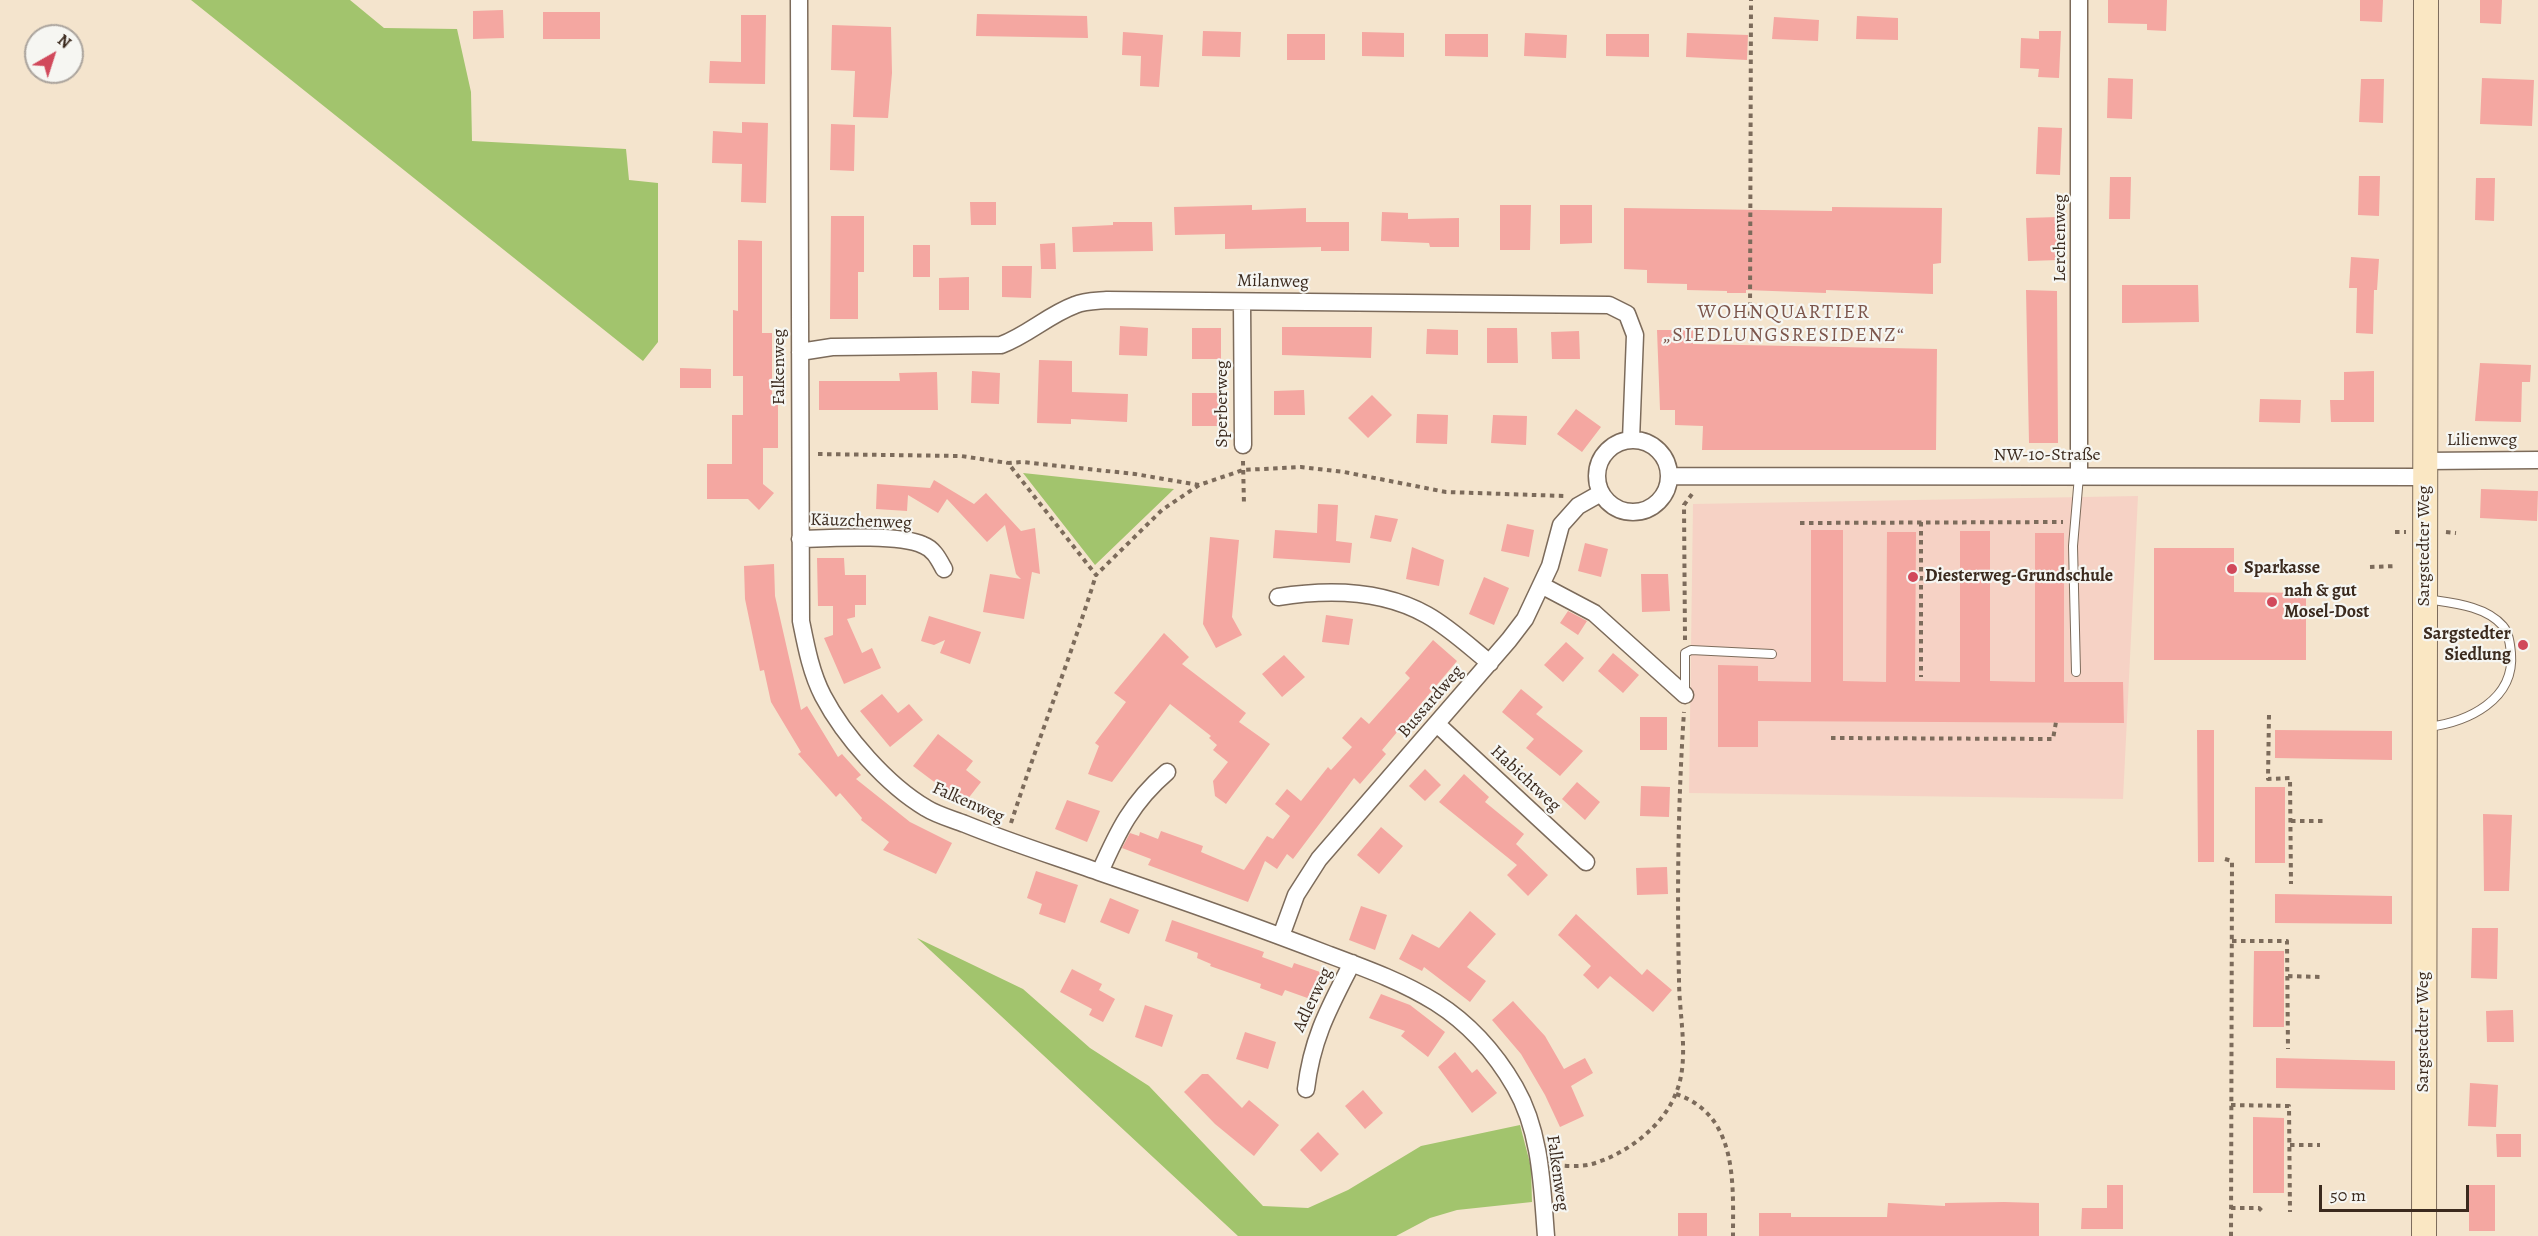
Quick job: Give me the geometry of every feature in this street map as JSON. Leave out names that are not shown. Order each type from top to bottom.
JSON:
[{"type":"street","name":"Falkenweg","points":[[799,0],[801,621],[809,658],[823,696],[870,762],[895,786],[927,808],[1005,841],[1100,872],[1352,963],[1417,989],[1448,1009],[1472,1030],[1496,1059],[1517,1090],[1531,1126],[1540,1164],[1546,1236]]},
{"type":"street","name":"Lerchenweg","points":[[2079,0],[2079,475]]},
{"type":"street","name":"Sargstedter Weg","points":[[2424,1236],[2426,0]]},
{"type":"street","name":"Milanweg","points":[[800,352],[832,346],[1001,345],[1024,336],[1051,316],[1077,304],[1107,300],[1609,305],[1627,314],[1635,335],[1631,440]]},
{"type":"street","name":"Sperberweg","points":[[1242,302],[1243,445]]},
{"type":"street","points":[[1631,440],[1646,442],[1658,450],[1666,462],[1670,476],[1666,492],[1656,504],[1642,511],[1626,512],[1611,505],[1601,493],[1597,479],[1599,465],[1606,452],[1617,444],[1631,440]]},
{"type":"street","name":"Lilienweg","points":[[2425,469],[2538,460]]},
{"type":"street","name":"NW-10-Straße","points":[[1670,476],[2079,475],[2425,469]]},
{"type":"street","name":"Bussardweg","points":[[1281,936],[1296,895],[1319,859],[1438,725],[1525,619],[1550,566],[1561,525],[1578,506],[1601,493]]},
{"type":"street","name":"Käuzchenweg","points":[[800,540],[886,539],[923,544],[936,555],[944,569]]},
{"type":"street","points":[[1541,585],[1594,613],[1685,695]]},
{"type":"street","points":[[1278,597],[1341,592],[1372,595],[1404,605],[1435,620],[1490,663]]},
{"type":"street","name":"Habichtweg","points":[[1438,725],[1586,862]]},
{"type":"street","points":[[1100,872],[1125,817],[1150,787],[1167,772]]},
{"type":"street","name":"Adlerweg","points":[[1306,1089],[1310,1059],[1318,1030],[1352,963]]},
{"type":"lane","points":[[2076,672],[2073,546],[2079,475]]},
{"type":"lane","points":[[2425,599],[2467,605],[2492,617],[2504,627],[2510,641],[2511,663],[2507,684],[2490,703],[2455,723],[2425,727]]},
{"type":"lane","points":[[1685,695],[1685,653],[1691,650],[1772,654]]},
{"type":"path","points":[[1750,316],[1751,0]]},
{"type":"path","name":"Sperberweg","points":[[1243,445],[1244,506]]},
{"type":"path","points":[[800,454],[961,456],[1008,463],[1135,474],[1200,485]]},
{"type":"path","points":[[1008,463],[1096,575]]},
{"type":"path","points":[[1005,841],[1049,707],[1072,654],[1096,575],[1162,510],[1200,485],[1244,470],[1301,467],[1354,474],[1446,492],[1564,496],[1578,506]]},
{"type":"path","points":[[1685,653],[1684,506],[1692,494]]},
{"type":"path","points":[[1921,522],[1921,677]]},
{"type":"path","points":[[1800,523],[2075,522]]},
{"type":"path","points":[[2370,567],[2396,566]]},
{"type":"path","points":[[1540,1164],[1590,1165],[1616,1155],[1638,1141],[1659,1122],[1676,1094],[1682,1073],[1678,980],[1681,767],[1685,695]]},
{"type":"path","points":[[2269,716],[2268,779],[2290,778],[2291,884]]},
{"type":"path","points":[[1831,738],[2053,739],[2056,722]]},
{"type":"path","points":[[1681,767],[1690,766]]},
{"type":"path","points":[[2291,821],[2325,821]]},
{"type":"path","points":[[2225,859],[2232,861],[2231,1236]]},
{"type":"path","points":[[2232,941],[2287,941],[2288,1049]]},
{"type":"path","points":[[2288,976],[2322,977]]},
{"type":"path","points":[[1676,1094],[1699,1106],[1716,1125],[1728,1146],[1733,1167],[1733,1236]]},
{"type":"path","points":[[2231,1105],[2289,1106],[2290,1212]]},
{"type":"path","points":[[2290,1145],[2320,1145]]},
{"type":"path","points":[[2231,1208],[2259,1208],[2262,1211]]},
{"type":"shaded area","name":"Diesterweg-Grundschule","points":[[2138,496],[2123,799],[1689,793],[1693,504]]},
{"type":"green space","points":[[191,0],[350,0],[384,28],[457,29],[471,92],[472,141],[626,149],[629,180],[658,183],[658,342],[643,361]]},
{"type":"green space","points":[[1023,473],[1174,489],[1095,565]]},
{"type":"green space","points":[[917,938],[1023,989],[1090,1048],[1149,1086],[1263,1206],[1308,1208],[1348,1190],[1421,1146],[1520,1125],[1531,1167],[1532,1202],[1457,1210],[1430,1218],[1396,1236],[1238,1236]]},
{"type":"building","points":[[2108,0],[2167,0],[2166,31],[2147,30],[2147,24],[2108,23]]},
{"type":"building","points":[[2360,0],[2383,0],[2382,22],[2360,21]]},
{"type":"building","points":[[2480,0],[2502,0],[2501,24],[2480,23]]},
{"type":"building","points":[[503,10],[504,38],[473,39],[473,11]]},
{"type":"building","points":[[543,12],[600,12],[600,39],[543,39]]},
{"type":"building","points":[[977,14],[1087,16],[1088,38],[976,36]]},
{"type":"building","points":[[741,15],[766,15],[765,84],[709,83],[710,61],[741,62]]},
{"type":"building","points":[[1857,16],[1898,18],[1898,40],[1856,39]]},
{"type":"building","points":[[1774,17],[1819,20],[1818,41],[1772,39]]},
{"type":"building","points":[[832,25],[891,27],[892,73],[888,118],[853,117],[855,71],[831,70]]},
{"type":"building","points":[[1203,31],[1241,32],[1240,57],[1202,56]]},
{"type":"building","points":[[2039,31],[2061,31],[2059,78],[2038,77],[2039,69],[2020,68],[2021,38],[2039,39]]},
{"type":"building","points":[[1123,32],[1163,35],[1159,87],[1140,86],[1141,56],[1122,55]]},
{"type":"building","points":[[1362,32],[1404,33],[1404,57],[1362,56]]},
{"type":"building","points":[[1525,33],[1567,35],[1566,58],[1524,56]]},
{"type":"building","points":[[1687,33],[1748,35],[1747,60],[1686,57]]},
{"type":"building","points":[[1287,34],[1325,34],[1325,60],[1287,60]]},
{"type":"building","points":[[1445,34],[1488,34],[1488,57],[1445,56]]},
{"type":"building","points":[[1606,34],[1649,34],[1649,57],[1606,56]]},
{"type":"building","points":[[2108,78],[2133,79],[2132,119],[2107,118]]},
{"type":"building","points":[[2482,78],[2534,80],[2532,126],[2480,124]]},
{"type":"building","points":[[2361,79],[2384,79],[2383,123],[2359,122]]},
{"type":"building","points":[[742,122],[768,123],[766,203],[741,202],[742,164],[712,163],[713,131],[742,133]]},
{"type":"building","points":[[831,124],[855,125],[854,171],[830,170]]},
{"type":"building","points":[[2038,127],[2062,128],[2060,175],[2036,174]]},
{"type":"building","points":[[2359,176],[2380,176],[2379,216],[2358,215]]},
{"type":"building","points":[[2110,177],[2131,177],[2130,219],[2109,219]]},
{"type":"building","points":[[2476,178],[2495,178],[2494,221],[2475,220]]},
{"type":"building","points":[[970,202],[996,202],[996,225],[971,225]]},
{"type":"building","points":[[1252,205],[1252,210],[1306,208],[1306,222],[1349,222],[1349,251],[1321,251],[1321,247],[1225,249],[1225,234],[1175,235],[1174,207]]},
{"type":"building","points":[[1500,205],[1531,205],[1530,250],[1500,250]]},
{"type":"building","points":[[1560,205],[1592,205],[1592,243],[1560,244]]},
{"type":"building","points":[[1832,207],[1942,208],[1941,263],[1933,264],[1933,294],[1826,290],[1826,293],[1746,290],[1746,293],[1727,293],[1727,291],[1687,290],[1687,284],[1647,283],[1647,270],[1624,269],[1624,208],[1832,211]]},
{"type":"building","points":[[1382,212],[1408,213],[1408,219],[1459,218],[1459,247],[1430,247],[1429,243],[1381,241]]},
{"type":"building","points":[[831,216],[864,216],[864,272],[858,272],[858,319],[830,319]]},
{"type":"building","points":[[2058,217],[2059,260],[2028,261],[2026,218]]},
{"type":"building","points":[[1113,222],[1152,222],[1153,251],[1073,252],[1072,227],[1113,225]]},
{"type":"building","points":[[738,240],[762,241],[762,333],[772,333],[772,403],[778,403],[778,448],[763,448],[763,484],[774,493],[759,510],[748,499],[707,499],[707,464],[732,464],[732,415],[743,415],[743,376],[733,376],[733,310],[738,311]]},
{"type":"building","points":[[1055,243],[1056,269],[1041,269],[1040,244]]},
{"type":"building","points":[[913,245],[930,245],[930,277],[913,277]]},
{"type":"building","points":[[2351,257],[2379,259],[2377,290],[2374,290],[2373,334],[2356,333],[2357,288],[2349,288]]},
{"type":"building","points":[[1002,266],[1032,266],[1031,298],[1002,297]]},
{"type":"building","points":[[969,277],[969,310],[939,310],[939,278]]},
{"type":"building","points":[[2122,285],[2198,285],[2199,322],[2122,323]]},
{"type":"building","points":[[2026,290],[2057,291],[2058,443],[2029,443]]},
{"type":"building","points":[[1120,326],[1148,328],[1147,356],[1119,355]]},
{"type":"building","points":[[1282,327],[1372,327],[1371,358],[1282,355]]},
{"type":"building","points":[[1192,328],[1221,328],[1221,359],[1192,359]]},
{"type":"building","points":[[1487,328],[1517,328],[1518,363],[1487,363]]},
{"type":"building","points":[[1427,329],[1458,330],[1458,355],[1426,354]]},
{"type":"building","points":[[1657,330],[1693,330],[1693,344],[1937,349],[1936,450],[1702,450],[1703,426],[1675,425],[1675,410],[1660,410]]},
{"type":"building","points":[[1579,331],[1580,359],[1552,359],[1551,332]]},
{"type":"building","points":[[1039,360],[1072,361],[1072,392],[1128,394],[1127,422],[1071,419],[1071,424],[1037,423]]},
{"type":"building","points":[[2480,363],[2531,365],[2530,382],[2522,382],[2521,422],[2475,421]]},
{"type":"building","points":[[680,368],[711,369],[711,388],[680,388]]},
{"type":"building","points":[[972,371],[1000,373],[999,404],[971,403]]},
{"type":"building","points":[[2374,371],[2374,422],[2331,422],[2330,400],[2344,400],[2344,372]]},
{"type":"building","points":[[937,372],[938,410],[819,410],[819,381],[900,381],[899,373]]},
{"type":"building","points":[[1304,390],[1305,415],[1274,415],[1274,391]]},
{"type":"building","points":[[1192,393],[1224,393],[1224,426],[1192,426]]},
{"type":"building","points":[[1372,395],[1392,415],[1368,438],[1348,418]]},
{"type":"building","points":[[2260,399],[2301,400],[2300,423],[2259,422]]},
{"type":"building","points":[[1576,409],[1601,427],[1582,452],[1557,434]]},
{"type":"building","points":[[1417,414],[1448,415],[1447,444],[1416,443]]},
{"type":"building","points":[[1493,415],[1527,416],[1526,445],[1491,443]]},
{"type":"building","points":[[934,480],[974,504],[986,493],[1021,531],[1035,528],[1040,574],[1032,572],[1024,619],[983,612],[990,574],[1021,579],[1016,574],[1005,525],[987,542],[947,499],[938,513],[908,495],[907,511],[876,509],[877,484],[930,488]]},
{"type":"building","points":[[2481,489],[2538,491],[2537,521],[2480,518]]},
{"type":"building","points":[[1318,504],[1338,505],[1336,541],[1352,543],[1350,563],[1273,558],[1275,530],[1317,533]]},
{"type":"building","points":[[1375,515],[1398,519],[1391,542],[1370,538]]},
{"type":"building","points":[[1507,524],[1534,530],[1529,557],[1501,551]]},
{"type":"building","points":[[1811,530],[1843,530],[1843,681],[1886,682],[1887,532],[1916,532],[1915,681],[1960,682],[1960,531],[1990,531],[1990,681],[2035,682],[2035,533],[2064,533],[2064,682],[2123,682],[2124,723],[1758,721],[1758,747],[1718,747],[1718,665],[1758,666],[1758,681],[1811,682]]},
{"type":"building","points":[[1210,537],[1239,540],[1232,617],[1242,635],[1216,648],[1203,624]]},
{"type":"building","points":[[1585,543],[1608,549],[1601,577],[1578,571]]},
{"type":"building","points":[[1412,547],[1444,560],[1439,586],[1406,579]]},
{"type":"building","points":[[2154,548],[2234,548],[2234,592],[2306,593],[2306,660],[2154,660]]},
{"type":"building","points":[[817,558],[844,558],[845,575],[866,575],[866,605],[855,605],[855,617],[847,619],[862,653],[872,648],[881,668],[844,684],[824,638],[833,635],[833,606],[818,606]]},
{"type":"building","points":[[774,564],[775,596],[801,710],[807,706],[838,757],[842,754],[861,775],[856,779],[910,822],[952,843],[936,874],[883,850],[889,842],[861,820],[862,818],[840,793],[836,797],[798,754],[801,752],[771,702],[764,670],[760,671],[745,599],[744,566]]},
{"type":"building","points":[[1641,574],[1668,574],[1670,611],[1642,612]]},
{"type":"building","points":[[1484,577],[1509,588],[1494,625],[1469,614]]},
{"type":"building","points":[[1568,611],[1587,621],[1578,635],[1560,623]]},
{"type":"building","points":[[1326,615],[1353,619],[1349,645],[1322,642]]},
{"type":"building","points":[[929,616],[981,632],[970,664],[940,653],[945,640],[934,645],[921,641]]},
{"type":"building","points":[[1164,633],[1189,657],[1182,664],[1246,713],[1239,722],[1270,744],[1226,804],[1215,796],[1213,781],[1228,762],[1213,750],[1217,745],[1209,738],[1211,736],[1170,704],[1112,782],[1088,774],[1099,746],[1095,743],[1126,702],[1114,693]]},
{"type":"building","points":[[1433,640],[1457,661],[1382,750],[1386,754],[1360,784],[1354,778],[1293,859],[1287,854],[1277,869],[1265,861],[1248,902],[1148,865],[1151,859],[1122,848],[1130,833],[1139,836],[1140,832],[1158,839],[1161,831],[1203,846],[1201,852],[1244,870],[1267,836],[1273,839],[1290,816],[1275,804],[1287,789],[1301,801],[1328,767],[1331,770],[1352,747],[1342,738],[1361,717],[1369,724],[1410,678],[1405,673]]},
{"type":"building","points":[[1566,642],[1584,658],[1563,682],[1544,665]]},
{"type":"building","points":[[1613,653],[1639,675],[1623,693],[1598,671]]},
{"type":"building","points":[[1284,655],[1305,677],[1282,697],[1262,674]]},
{"type":"building","points":[[1521,689],[1543,707],[1536,714],[1583,751],[1560,776],[1526,748],[1534,739],[1502,712]]},
{"type":"building","points":[[882,694],[898,713],[909,704],[923,720],[890,747],[860,711]]},
{"type":"building","points":[[1640,717],[1667,717],[1667,750],[1640,750]]},
{"type":"building","points":[[2197,730],[2214,730],[2214,862],[2198,862]]},
{"type":"building","points":[[2275,730],[2392,731],[2392,760],[2275,758]]},
{"type":"building","points":[[938,734],[973,761],[966,770],[981,782],[967,800],[952,788],[949,793],[913,766]]},
{"type":"building","points":[[1425,769],[1441,785],[1425,801],[1409,786]]},
{"type":"building","points":[[1464,774],[1489,797],[1485,802],[1524,834],[1516,844],[1548,875],[1528,896],[1507,875],[1517,865],[1439,802]]},
{"type":"building","points":[[1577,782],[1600,802],[1585,820],[1562,799]]},
{"type":"building","points":[[1641,786],[1670,787],[1669,817],[1640,816]]},
{"type":"building","points":[[2255,787],[2285,787],[2285,863],[2255,863]]},
{"type":"building","points":[[1067,800],[1100,811],[1087,842],[1055,829]]},
{"type":"building","points":[[2483,814],[2512,815],[2509,891],[2484,891]]},
{"type":"building","points":[[1381,827],[1403,846],[1379,874],[1357,855]]},
{"type":"building","points":[[1667,867],[1668,894],[1637,895],[1636,868]]},
{"type":"building","points":[[1036,871],[1078,885],[1065,923],[1039,914],[1042,904],[1027,898]]},
{"type":"building","points":[[2275,894],[2392,896],[2392,924],[2275,923]]},
{"type":"building","points":[[1110,898],[1139,910],[1129,934],[1100,922]]},
{"type":"building","points":[[1361,906],[1387,915],[1375,950],[1349,940]]},
{"type":"building","points":[[1470,911],[1496,934],[1467,967],[1486,981],[1470,1002],[1424,967],[1422,971],[1399,959],[1412,934],[1439,948]]},
{"type":"building","points":[[1576,914],[1642,975],[1647,969],[1672,990],[1653,1012],[1610,976],[1598,989],[1583,975],[1591,966],[1558,935]]},
{"type":"building","points":[[1172,920],[1264,952],[1262,957],[1292,968],[1294,963],[1323,973],[1313,1000],[1285,990],[1282,996],[1260,988],[1261,984],[1210,966],[1211,964],[1197,958],[1198,953],[1165,941]]},
{"type":"building","points":[[2472,928],[2498,928],[2497,979],[2471,978]]},
{"type":"building","points":[[2254,951],[2284,951],[2284,1027],[2253,1027]]},
{"type":"building","points":[[1072,969],[1102,984],[1099,990],[1115,999],[1103,1022],[1089,1015],[1092,1009],[1060,992]]},
{"type":"building","points":[[1381,994],[1410,1005],[1445,1032],[1428,1057],[1401,1036],[1405,1031],[1369,1018]]},
{"type":"building","points":[[1513,1001],[1545,1036],[1564,1069],[1585,1058],[1593,1073],[1571,1086],[1584,1116],[1560,1127],[1545,1095],[1521,1054],[1492,1020]]},
{"type":"building","points":[[1145,1005],[1173,1015],[1162,1047],[1135,1037]]},
{"type":"building","points":[[2513,1010],[2514,1042],[2487,1042],[2486,1011]]},
{"type":"building","points":[[1245,1032],[1276,1042],[1268,1069],[1236,1059]]},
{"type":"building","points":[[1455,1052],[1472,1073],[1477,1069],[1497,1093],[1472,1113],[1438,1067]]},
{"type":"building","points":[[2276,1058],[2395,1061],[2395,1090],[2276,1088]]},
{"type":"building","points":[[1202,1074],[1208,1074],[1242,1108],[1249,1100],[1279,1125],[1254,1156],[1215,1124],[1184,1092]]},
{"type":"building","points":[[2470,1083],[2498,1085],[2496,1127],[2468,1126]]},
{"type":"building","points":[[1363,1090],[1383,1113],[1365,1129],[1345,1106]]},
{"type":"building","points":[[2253,1117],[2284,1118],[2284,1193],[2253,1193]]},
{"type":"building","points":[[1318,1132],[1339,1154],[1321,1172],[1300,1150]]},
{"type":"building","points":[[2496,1134],[2521,1134],[2521,1157],[2497,1157]]},
{"type":"building","points":[[2107,1185],[2123,1185],[2123,1229],[2081,1229],[2082,1208],[2107,1208]]},
{"type":"building","points":[[2469,1185],[2495,1185],[2495,1231],[2469,1231]]},
{"type":"building","points":[[1888,1203],[1945,1206],[1945,1203],[2039,1203],[2039,1236],[1759,1236],[1759,1213],[1791,1213],[1791,1217],[1887,1217]]},
{"type":"building","points":[[1678,1213],[1707,1213],[1707,1236],[1678,1236]]},
{"type":"place","name":"Sparkasse","points":[[2232,569]]},
{"type":"place","name":"Diesterweg-Grundschule","points":[[1913,577]]},
{"type":"place","name":"nah & gut Mosel-Dost","points":[[2272,602]]},
{"type":"place","name":"Sargstedter Siedlung","points":[[2523,645]]},
{"type":"district","name":"WOHNQUARTIER „SIEDLUNGSRESIDENZ“","points":[[1784,324]]}]
